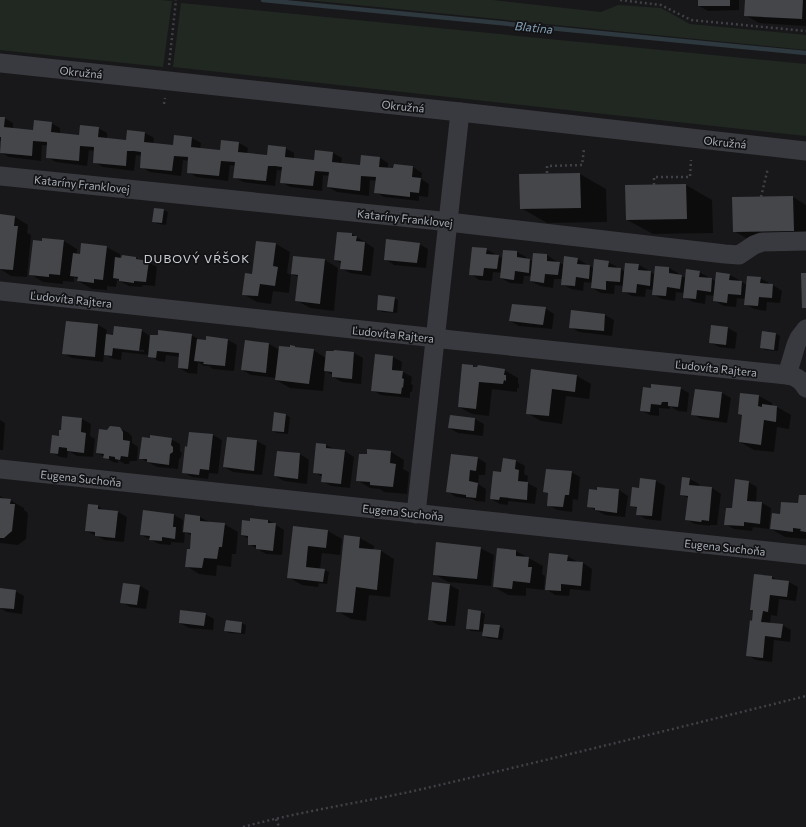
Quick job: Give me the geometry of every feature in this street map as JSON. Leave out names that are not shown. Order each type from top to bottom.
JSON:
[{"type":"street","name":"Okružná","points":[[0,63],[460,112],[806,151]]},
{"type":"street","points":[[416,514],[460,112]]},
{"type":"street","name":"Kataríny Franklovej","points":[[0,176],[739,254],[762,242],[806,241]]},
{"type":"street","name":"Ľudovíta Rajtera","points":[[0,291],[787,375]]},
{"type":"street","points":[[806,329],[796,345],[787,375],[794,376],[799,379],[804,383],[806,388]]},
{"type":"street","name":"Eugena Suchoňa","points":[[0,469],[806,555]]},
{"type":"path","points":[[168,68],[176,0]]},
{"type":"path","points":[[620,0],[661,5],[691,20],[806,31]]},
{"type":"path","points":[[164,104],[165,95]]},
{"type":"path","points":[[547,174],[547,166],[582,165],[584,149]]},
{"type":"path","points":[[654,185],[654,178],[690,177],[691,160]]},
{"type":"path","points":[[760,197],[768,168]]},
{"type":"path","points":[[243,827],[431,787],[590,750],[806,696]]},
{"type":"path","points":[[276,819],[279,827]]},
{"type":"shaded area","points":[[0,0],[172,1],[163,67],[0,50]]},
{"type":"shaded area","points":[[307,0],[493,0],[601,12],[618,5],[661,8],[690,24],[806,35],[806,50]]},
{"type":"shaded area","points":[[181,3],[806,64],[806,136],[173,67]]},
{"type":"building","points":[[698,0],[730,0],[730,6],[698,6]]},
{"type":"building","points":[[745,0],[803,0],[802,19],[744,16]]},
{"type":"building","points":[[0,117],[5,117],[4,127],[33,130],[34,120],[52,122],[51,132],[79,135],[80,125],[99,127],[98,137],[126,140],[127,130],[145,132],[144,142],[173,145],[174,135],[192,137],[191,147],[220,150],[221,140],[239,142],[238,152],[267,155],[268,145],[286,147],[285,157],[314,160],[315,150],[333,152],[332,162],[360,165],[361,155],[380,157],[379,167],[393,168],[394,164],[413,166],[412,177],[421,178],[419,193],[410,192],[410,197],[374,193],[376,177],[361,176],[360,191],[327,187],[329,172],[315,171],[313,186],[280,183],[282,167],[275,166],[268,166],[266,181],[233,178],[235,162],[221,161],[219,176],[187,173],[188,157],[174,156],[172,171],[140,168],[141,152],[134,151],[127,151],[126,166],[93,163],[94,147],[80,146],[79,161],[46,158],[47,142],[33,141],[32,156],[0,153]]},
{"type":"building","points":[[580,173],[581,208],[520,209],[519,174]]},
{"type":"building","points":[[686,184],[687,219],[626,220],[625,185]]},
{"type":"building","points":[[793,196],[794,231],[733,232],[732,197]]},
{"type":"building","points":[[154,208],[164,209],[162,223],[152,222]]},
{"type":"building","points":[[0,214],[15,216],[14,226],[18,226],[13,270],[0,269]]},
{"type":"building","points":[[337,232],[352,233],[352,236],[357,236],[356,241],[365,242],[362,271],[340,269],[341,261],[334,260]]},
{"type":"building","points":[[42,238],[64,240],[60,275],[49,274],[49,277],[29,275],[33,240],[42,241]]},
{"type":"building","points":[[386,239],[420,243],[417,263],[384,260]]},
{"type":"building","points":[[256,241],[276,243],[273,266],[278,267],[275,286],[260,284],[258,296],[242,295],[245,273],[252,274]]},
{"type":"building","points":[[81,243],[107,246],[103,280],[94,279],[94,283],[77,281],[78,277],[70,276],[73,253],[80,254]]},
{"type":"building","points":[[472,247],[487,248],[486,254],[499,255],[497,269],[484,268],[483,276],[469,275]]},
{"type":"building","points":[[503,250],[517,251],[517,257],[530,259],[529,273],[515,271],[514,280],[500,278]]},
{"type":"building","points":[[533,253],[547,254],[547,261],[560,262],[558,275],[545,274],[544,283],[530,281]]},
{"type":"building","points":[[122,255],[149,261],[146,282],[134,281],[134,283],[119,281],[119,279],[113,278],[115,257],[121,258]]},
{"type":"building","points":[[293,256],[325,259],[320,304],[295,301],[298,275],[291,274]]},
{"type":"building","points":[[564,256],[578,258],[577,264],[590,265],[589,279],[576,277],[575,286],[561,285]]},
{"type":"building","points":[[594,259],[609,261],[608,267],[621,268],[620,282],[606,281],[606,290],[591,288]]},
{"type":"building","points":[[625,263],[639,264],[638,270],[651,271],[650,286],[637,284],[636,293],[622,292]]},
{"type":"building","points":[[655,266],[669,267],[669,273],[682,275],[680,289],[667,287],[666,296],[652,295]]},
{"type":"building","points":[[686,269],[700,271],[699,277],[712,278],[711,292],[697,290],[696,299],[683,298]]},
{"type":"building","points":[[716,272],[730,274],[729,280],[742,281],[741,295],[728,294],[727,303],[713,301]]},
{"type":"building","points":[[801,273],[806,273],[806,308],[802,308]]},
{"type":"building","points":[[747,276],[761,277],[760,283],[773,284],[772,298],[759,297],[758,306],[744,305]]},
{"type":"building","points":[[378,295],[395,297],[393,312],[377,310]]},
{"type":"building","points":[[512,304],[546,307],[543,325],[509,321]]},
{"type":"building","points":[[571,310],[605,314],[604,331],[569,328]]},
{"type":"building","points":[[66,321],[98,324],[95,357],[62,354]]},
{"type":"building","points":[[711,325],[728,327],[726,345],[709,343]]},
{"type":"building","points":[[114,326],[142,329],[139,351],[113,348],[112,356],[104,355],[106,334],[113,335]]},
{"type":"building","points":[[158,330],[192,334],[188,369],[178,368],[179,353],[157,351],[156,358],[148,357],[150,335],[158,335]]},
{"type":"building","points":[[762,331],[776,333],[774,350],[760,348]]},
{"type":"building","points":[[206,336],[228,339],[225,366],[203,364],[204,362],[194,361],[197,339],[206,340]]},
{"type":"building","points":[[245,340],[269,343],[266,373],[241,370]]},
{"type":"building","points":[[290,345],[314,349],[309,384],[275,380],[279,346],[290,347]]},
{"type":"building","points":[[334,350],[354,352],[352,379],[332,377],[332,372],[324,371],[326,351]]},
{"type":"building","points":[[375,354],[393,356],[392,370],[403,371],[402,378],[404,379],[401,394],[371,391]]},
{"type":"building","points":[[462,364],[473,365],[473,367],[477,367],[478,365],[505,369],[504,375],[506,375],[506,381],[504,380],[503,384],[479,382],[476,409],[458,407]]},
{"type":"building","points":[[531,369],[577,375],[575,392],[552,389],[549,416],[526,414]]},
{"type":"building","points":[[651,384],[681,387],[678,407],[668,406],[668,402],[662,402],[661,405],[651,404],[650,412],[640,411],[643,387],[651,388]]},
{"type":"building","points":[[695,389],[722,392],[719,418],[691,415]]},
{"type":"building","points":[[740,393],[759,395],[758,406],[762,407],[762,404],[777,406],[776,422],[764,420],[761,445],[739,442],[742,415],[738,414]]},
{"type":"building","points":[[274,412],[286,414],[284,432],[272,431]]},
{"type":"building","points":[[450,415],[475,418],[474,431],[448,428]]},
{"type":"building","points":[[62,416],[82,418],[81,432],[86,433],[84,453],[67,451],[67,448],[59,447],[58,454],[50,453],[52,435],[59,436]]},
{"type":"building","points":[[110,426],[120,427],[123,432],[123,440],[130,441],[128,457],[121,456],[120,460],[109,456],[109,459],[103,458],[104,454],[96,453],[99,429],[107,430]]},
{"type":"building","points":[[189,432],[213,434],[209,470],[200,469],[199,475],[182,473],[185,446],[187,447]]},
{"type":"building","points":[[150,435],[172,438],[171,445],[173,447],[173,452],[170,454],[169,465],[147,462],[147,459],[139,459],[142,437],[150,438]]},
{"type":"building","points":[[227,437],[257,440],[254,471],[223,467]]},
{"type":"building","points":[[316,443],[326,444],[326,448],[345,450],[341,484],[321,482],[322,474],[313,473]]},
{"type":"building","points":[[367,449],[391,451],[390,463],[396,464],[393,487],[370,485],[370,482],[356,481],[359,454],[367,454]]},
{"type":"building","points":[[277,451],[300,453],[298,479],[274,476]]},
{"type":"building","points":[[451,454],[478,457],[476,471],[470,470],[469,481],[478,483],[476,498],[446,492]]},
{"type":"building","points":[[503,458],[516,460],[515,469],[519,470],[518,481],[528,482],[527,500],[500,497],[499,500],[490,499],[493,471],[501,472]]},
{"type":"building","points":[[546,469],[572,471],[569,495],[565,495],[563,507],[547,506],[548,493],[543,492]]},
{"type":"building","points":[[682,477],[690,478],[689,485],[712,487],[709,521],[702,520],[701,522],[685,520],[688,496],[680,495]]},
{"type":"building","points":[[640,478],[656,480],[652,516],[636,515],[637,507],[630,506],[632,487],[639,488]]},
{"type":"building","points":[[735,479],[749,481],[747,501],[762,502],[760,524],[744,522],[744,526],[724,525],[726,508],[732,508]]},
{"type":"building","points":[[597,487],[619,489],[617,513],[595,510],[595,508],[587,507],[589,489],[597,490]]},
{"type":"building","points":[[799,495],[806,495],[806,532],[800,531],[801,529],[793,528],[793,532],[770,529],[772,513],[780,514],[781,502],[798,503]]},
{"type":"building","points":[[0,498],[11,499],[10,504],[15,504],[12,531],[4,538],[0,538]]},
{"type":"building","points":[[88,504],[98,505],[98,509],[118,511],[115,538],[95,536],[95,532],[85,531]]},
{"type":"building","points":[[143,510],[174,514],[173,527],[176,527],[175,539],[162,537],[162,541],[149,540],[150,536],[140,535]]},
{"type":"building","points":[[185,514],[200,516],[200,521],[225,523],[222,547],[219,547],[217,559],[204,558],[202,568],[185,567],[187,549],[190,549],[191,533],[183,532]]},
{"type":"building","points":[[250,518],[268,520],[268,523],[276,523],[273,551],[256,549],[256,545],[248,545],[248,536],[241,535],[242,520],[250,521]]},
{"type":"building","points":[[293,526],[328,530],[326,548],[308,546],[306,567],[325,569],[323,582],[287,578]]},
{"type":"building","points":[[344,535],[360,537],[359,548],[381,550],[377,590],[356,587],[353,613],[336,612]]},
{"type":"building","points":[[436,542],[481,547],[477,579],[433,575]]},
{"type":"building","points":[[497,548],[516,550],[516,556],[529,557],[528,567],[532,567],[530,583],[513,581],[512,589],[493,587]]},
{"type":"building","points":[[549,553],[568,555],[567,561],[583,562],[581,586],[561,584],[561,591],[545,590]]},
{"type":"building","points":[[754,574],[772,576],[772,579],[789,581],[787,597],[770,595],[768,612],[763,611],[761,622],[783,624],[781,638],[765,636],[763,658],[746,656],[750,620],[752,621],[753,610],[750,610]]},
{"type":"building","points":[[432,582],[450,584],[446,622],[428,620]]},
{"type":"building","points":[[123,583],[140,585],[137,605],[120,603]]},
{"type":"building","points":[[0,588],[16,590],[14,609],[0,608]]},
{"type":"building","points":[[468,609],[481,611],[479,630],[466,629]]},
{"type":"building","points":[[180,610],[206,613],[204,626],[179,623]]},
{"type":"building","points":[[226,620],[242,622],[241,633],[224,631]]},
{"type":"building","points":[[484,624],[500,625],[498,638],[482,636]]},
{"type":"waterway","name":"Blatina","points":[[263,0],[806,53]]},
{"type":"district","name":"DUBOVÝ VŔŠOK","points":[[197,258]]}]
